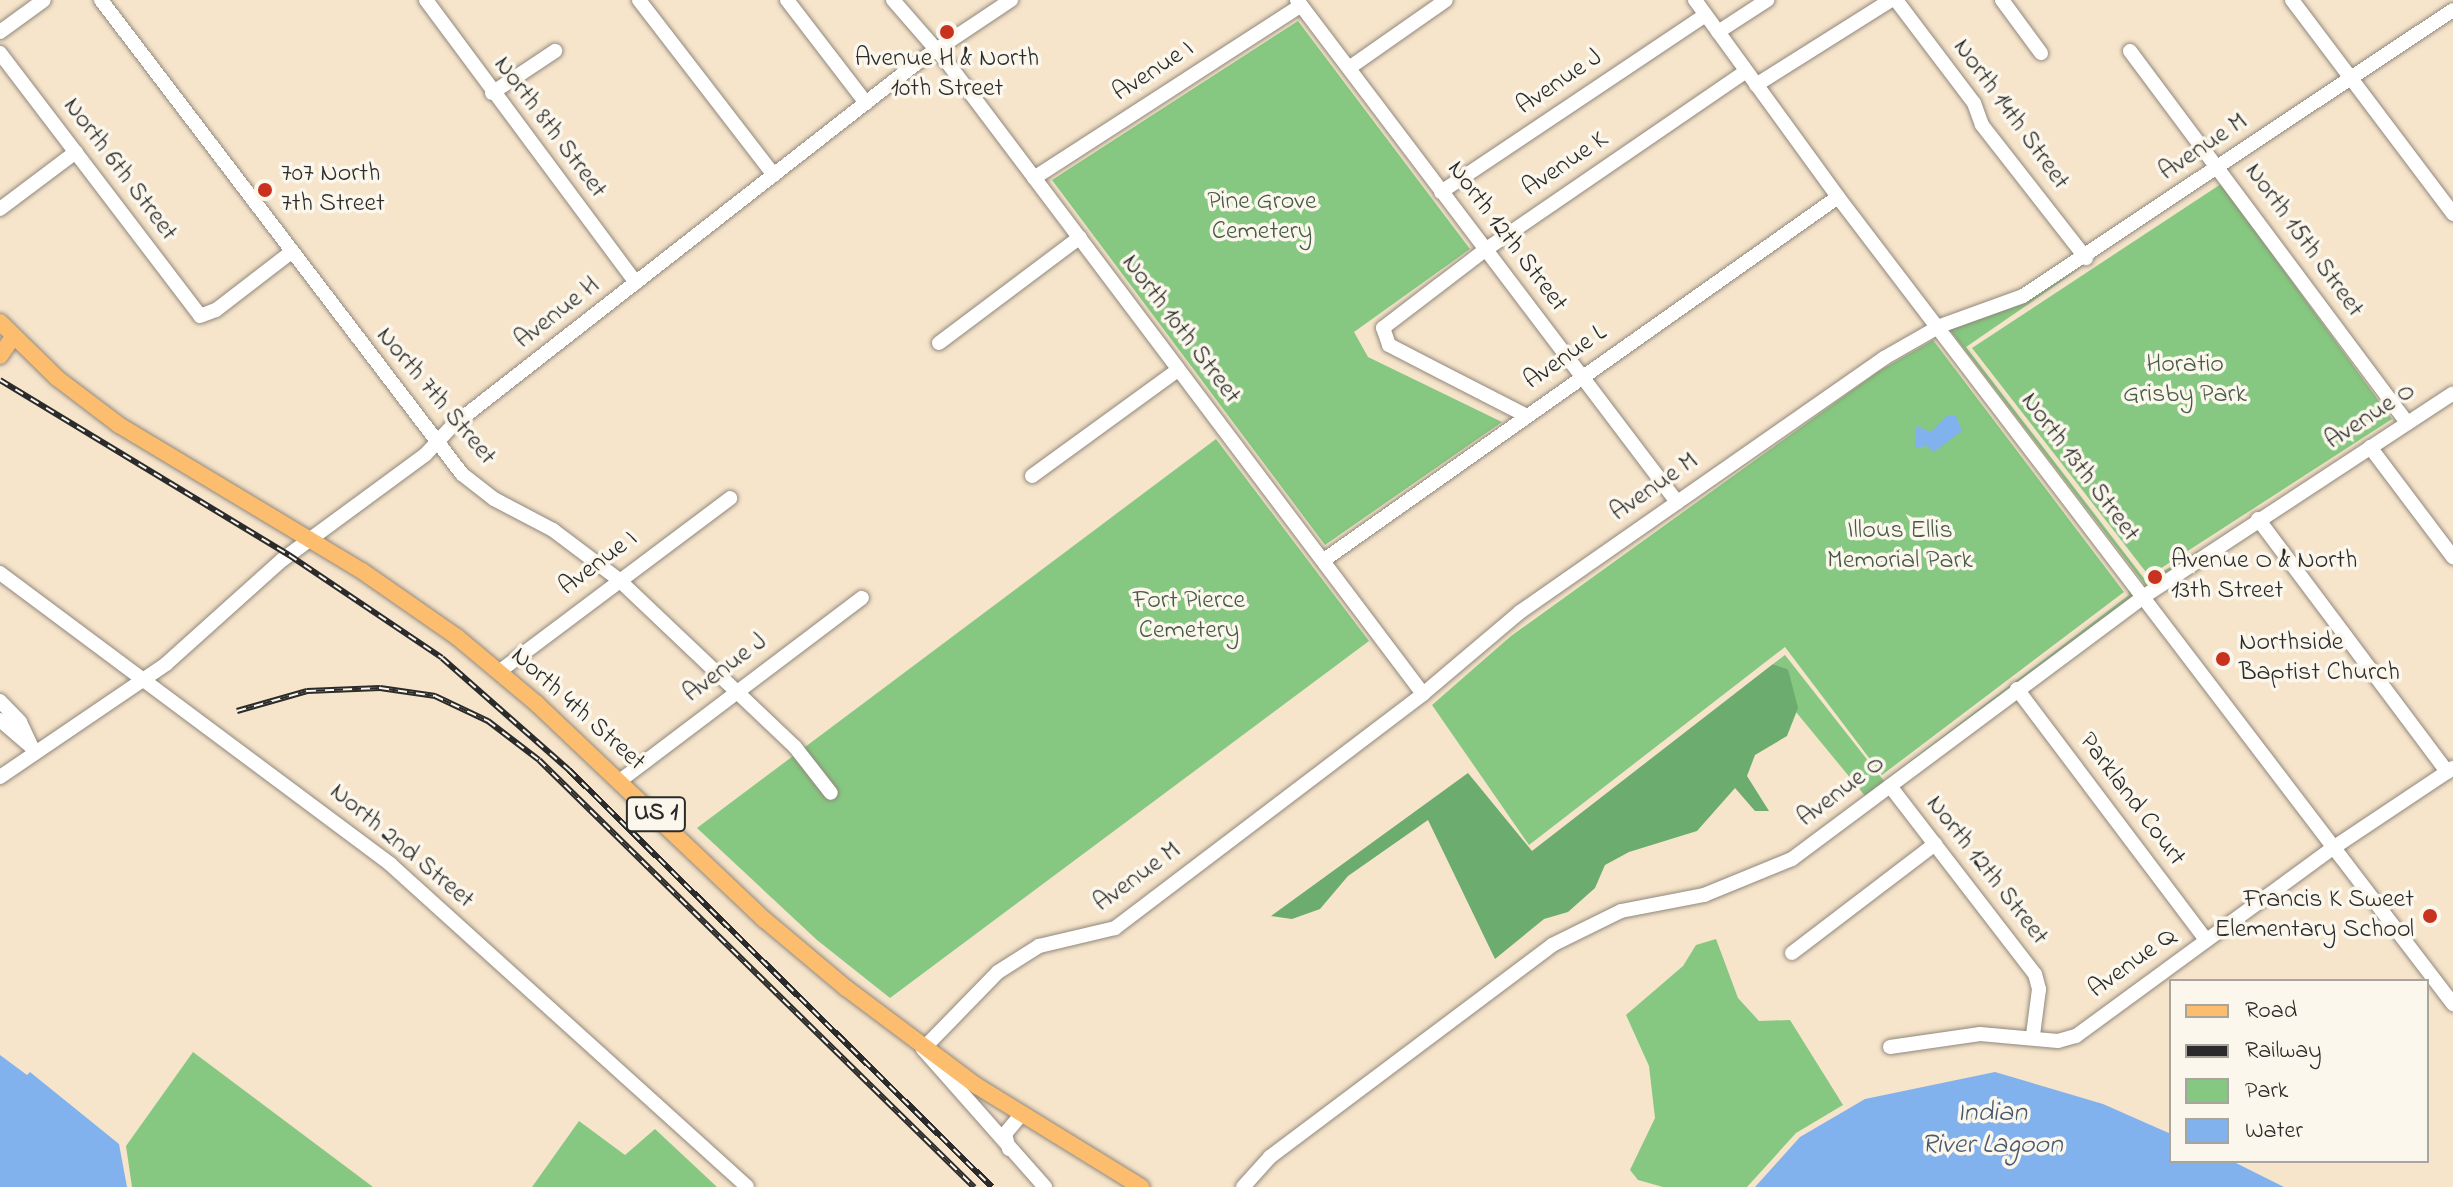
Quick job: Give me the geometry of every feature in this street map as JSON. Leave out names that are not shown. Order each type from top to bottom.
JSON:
[{"type":"main road","name":"North 4th Street","points":[[0,322],[7,340],[119,425],[311,540],[399,597],[500,671],[621,780],[765,920],[923,1049],[1021,1115],[1141,1187]]},
{"type":"main road","points":[[0,356],[7,340]]},
{"type":"street","points":[[0,32],[44,0]]},
{"type":"street","name":"North 7th Street","points":[[101,0],[290,253],[462,474],[494,499],[553,530],[618,579],[795,747],[831,793]]},
{"type":"street","name":"North 8th Street","points":[[426,0],[492,93],[636,283]]},
{"type":"street","points":[[639,0],[774,175]]},
{"type":"street","points":[[787,0],[866,103]]},
{"type":"street","name":"North 10th Street","points":[[893,0],[1080,237],[1423,694]]},
{"type":"street","name":"Avenue H","points":[[0,777],[33,749],[145,679],[311,540],[636,283],[866,103],[935,51],[1011,0]]},
{"type":"street","points":[[1349,68],[1446,0]]},
{"type":"street","name":"North 13th Street","points":[[1695,0],[1838,197],[2146,595],[2453,1004]]},
{"type":"street","points":[[1718,32],[1767,0]]},
{"type":"street","points":[[1756,85],[1893,0]]},
{"type":"street","name":"North 14th Street","points":[[1893,0],[1974,103],[1982,125],[2086,258]]},
{"type":"street","points":[[2002,0],[2041,53]]},
{"type":"street","points":[[2292,0],[2453,214]]},
{"type":"street","name":"North 12th Street","points":[[1299,2],[1677,502]]},
{"type":"street","name":"Avenue I","points":[[1034,178],[1299,2]]},
{"type":"street","name":"Avenue M","points":[[923,1049],[1019,955],[1115,928],[1423,694],[1516,615],[1884,358],[1940,326],[2023,296],[2086,258],[2453,10]]},
{"type":"street","name":"Avenue J","points":[[1441,192],[1705,15]]},
{"type":"street","points":[[492,93],[555,51]]},
{"type":"street","name":"North 15th Street","points":[[2130,51],[2407,423]]},
{"type":"street","name":"North 6th Street","points":[[0,53],[200,316],[216,310],[290,253]]},
{"type":"street","name":"Avenue K","points":[[1525,415],[1389,345],[1382,334],[1387,321],[1746,71]]},
{"type":"street","points":[[0,209],[76,152]]},
{"type":"street","name":"Avenue L","points":[[1324,560],[1525,415],[1838,197]]},
{"type":"street","points":[[939,343],[1080,237]]},
{"type":"street","points":[[1032,476],[1178,370]]},
{"type":"street","name":"Avenue O","points":[[1243,1187],[1270,1157],[1552,945],[1621,911],[1704,895],[1753,879],[1792,859],[2146,595],[2453,393]]},
{"type":"street","points":[[2370,447],[2453,557]]},
{"type":"street","name":"Avenue I","points":[[500,671],[618,579],[730,498]]},
{"type":"street","points":[[2258,519],[2450,770]]},
{"type":"street","name":"North 2nd Street","points":[[0,573],[390,864],[746,1187]]},
{"type":"street","name":"Avenue J","points":[[621,780],[862,598]]},
{"type":"street","name":"Parkland Court","points":[[2017,689],[2206,940]]},
{"type":"street","points":[[0,701],[20,722],[33,749]]},
{"type":"street","points":[[0,720],[33,749]]},
{"type":"street","name":"Avenue Q","points":[[1890,1047],[1980,1034],[2033,1035],[2058,1041],[2076,1036],[2336,846],[2450,770]]},
{"type":"street","name":"North 12th Street","points":[[1890,786],[2035,974],[2039,989],[2033,1035]]},
{"type":"street","points":[[1792,953],[1935,844]]},
{"type":"street","points":[[923,1049],[1045,1187]]},
{"type":"street","points":[[1009,1149],[1005,1134],[1021,1115]]},
{"type":"green space","name":"Pine Grove Cemetery","points":[[1298,21],[1470,249],[1354,332],[1368,357],[1502,422],[1325,545],[1052,180]]},
{"type":"green space","name":"Horatio Grisby Park","points":[[2221,184],[2392,419],[2149,576],[1972,348]]},
{"type":"green space","points":[[2085,265],[1966,347],[2146,581],[2204,548],[2146,586],[1949,329],[2025,302]]},
{"type":"green space","name":"Illous Ellis Memorial Park","points":[[1933,340],[2124,592],[1882,775],[1785,647],[1529,845],[1432,705],[1511,636],[1879,371]]},
{"type":"green space","name":"Fort Pierce Cemetery","points":[[1216,439],[1369,641],[890,998],[817,940],[697,828]]},
{"type":"green space","points":[[2128,588],[2137,593],[1866,797],[1796,712],[1788,669],[1773,664],[1785,655],[1884,781],[2129,595]]},
{"type":"green space","points":[[1773,664],[1788,669],[1798,708],[1787,736],[1755,755],[1747,776],[1769,811],[1755,811],[1735,788],[1697,831],[1629,852],[1605,865],[1595,888],[1568,912],[1544,919],[1495,959],[1428,820],[1348,876],[1320,909],[1292,919],[1271,916],[1468,773],[1532,851]]},
{"type":"green space","points":[[1716,939],[1738,998],[1759,1021],[1790,1020],[1843,1105],[1796,1133],[1747,1187],[1663,1187],[1638,1180],[1630,1170],[1655,1118],[1649,1066],[1626,1015],[1683,966],[1696,945]]},
{"type":"green space","points":[[193,1052],[373,1187],[132,1187],[126,1146]]},
{"type":"green space","points":[[579,1121],[625,1155],[655,1129],[717,1187],[532,1187]]},
{"type":"water","points":[[1948,415],[1956,416],[1962,431],[1934,452],[1927,446],[1915,448],[1916,426],[1931,432]]},
{"type":"water","points":[[0,1055],[27,1075],[30,1072],[119,1144],[127,1187],[0,1187]]},
{"type":"water","name":"Indian River Lagoon","points":[[1995,1072],[2103,1104],[2169,1133],[2169,1163],[2236,1163],[2284,1187],[1755,1187],[1800,1137],[1865,1099]]},
{"type":"railway","points":[[0,380],[289,555],[442,658],[569,770],[992,1187]]},
{"type":"railway","points":[[237,711],[307,691],[380,688],[435,696],[488,721],[539,760],[974,1187]]},
{"type":"place","name":"Avenue H & North 10th Street","points":[[947,32]]},
{"type":"place","name":"707 North 7th Street","points":[[265,190]]},
{"type":"place","name":"Avenue O & North 13th Street","points":[[2155,577]]},
{"type":"place","name":"Northside Baptist Church","points":[[2223,659]]},
{"type":"place","name":"Francis K Sweet Elementary School","points":[[2430,916]]}]
